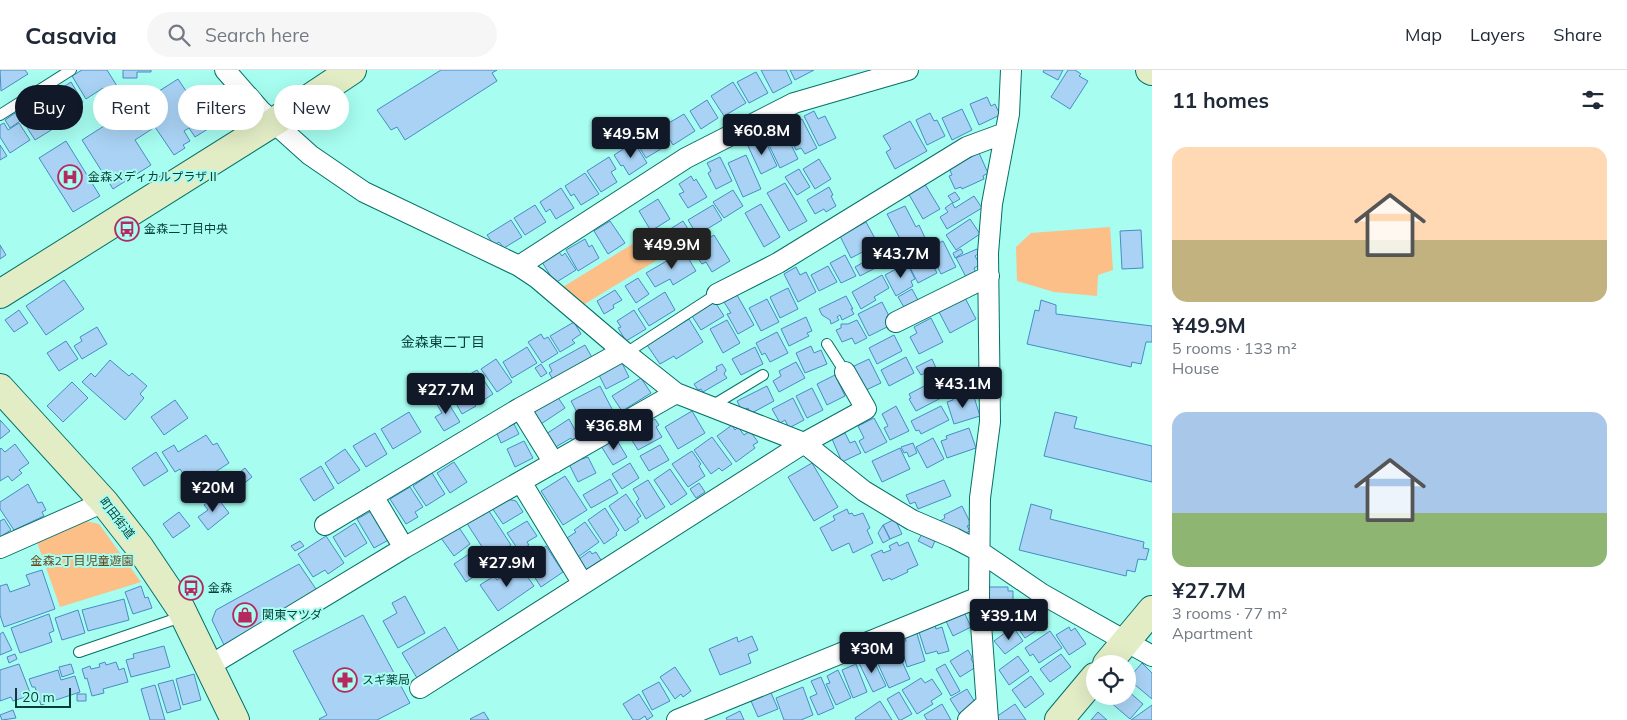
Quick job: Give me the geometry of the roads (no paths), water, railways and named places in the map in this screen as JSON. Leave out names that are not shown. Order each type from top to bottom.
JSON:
[{"type":"street","points":[[0,294],[274,122],[261,111],[225,70]]},
{"type":"street","points":[[330,85],[352,70]]},
{"type":"street","points":[[519,266],[686,158],[794,102],[908,70]]},
{"type":"street","points":[[968,720],[987,712],[979,597],[979,551],[980,498],[990,422],[988,253],[992,204],[1009,114],[1011,70]]},
{"type":"street","points":[[283,130],[310,155],[364,192],[519,266],[538,278],[624,352],[676,393],[804,443],[864,491],[912,520],[979,551],[1042,594],[1152,656]]},
{"type":"street","points":[[717,294],[778,263],[967,147],[1005,133]]},
{"type":"street","points":[[896,322],[989,276]]},
{"type":"street","points":[[325,524],[520,408],[624,352]]},
{"type":"street","points":[[420,688],[804,443],[866,410],[846,372]]},
{"type":"street","name":"町田街道","points":[[0,388],[104,502],[140,548],[184,616],[235,720]]},
{"type":"street","points":[[209,666],[404,548],[676,393]]},
{"type":"street","points":[[520,408],[554,463]]},
{"type":"street","points":[[521,482],[583,584]]},
{"type":"street","points":[[373,496],[404,548]]},
{"type":"street","points":[[0,548],[104,502]]},
{"type":"street","points":[[677,720],[979,597]]},
{"type":"street","points":[[1114,655],[1152,610]]},
{"type":"street","points":[[1059,720],[1086,688]]},
{"type":"lane","points":[[0,115],[71,70]]},
{"type":"lane","points":[[624,352],[717,294]]},
{"type":"lane","points":[[827,344],[846,372]]},
{"type":"lane","points":[[709,407],[763,375]]},
{"type":"lane","points":[[79,652],[184,616]]},
{"type":"place","name":"金森メディカルプラザⅡ","points":[[70,177]]},
{"type":"place","name":"金森二丁目中央","points":[[127,229]]},
{"type":"place","name":"金森","points":[[191,588]]},
{"type":"place","name":"関東マツダ","points":[[245,615]]},
{"type":"place","name":"スギ薬局","points":[[345,680]]},
{"type":"district","name":"金森東二丁目","points":[[443,342]]},
{"type":"park label","name":"金森2丁目児童遊園","points":[[82,561]]}]
